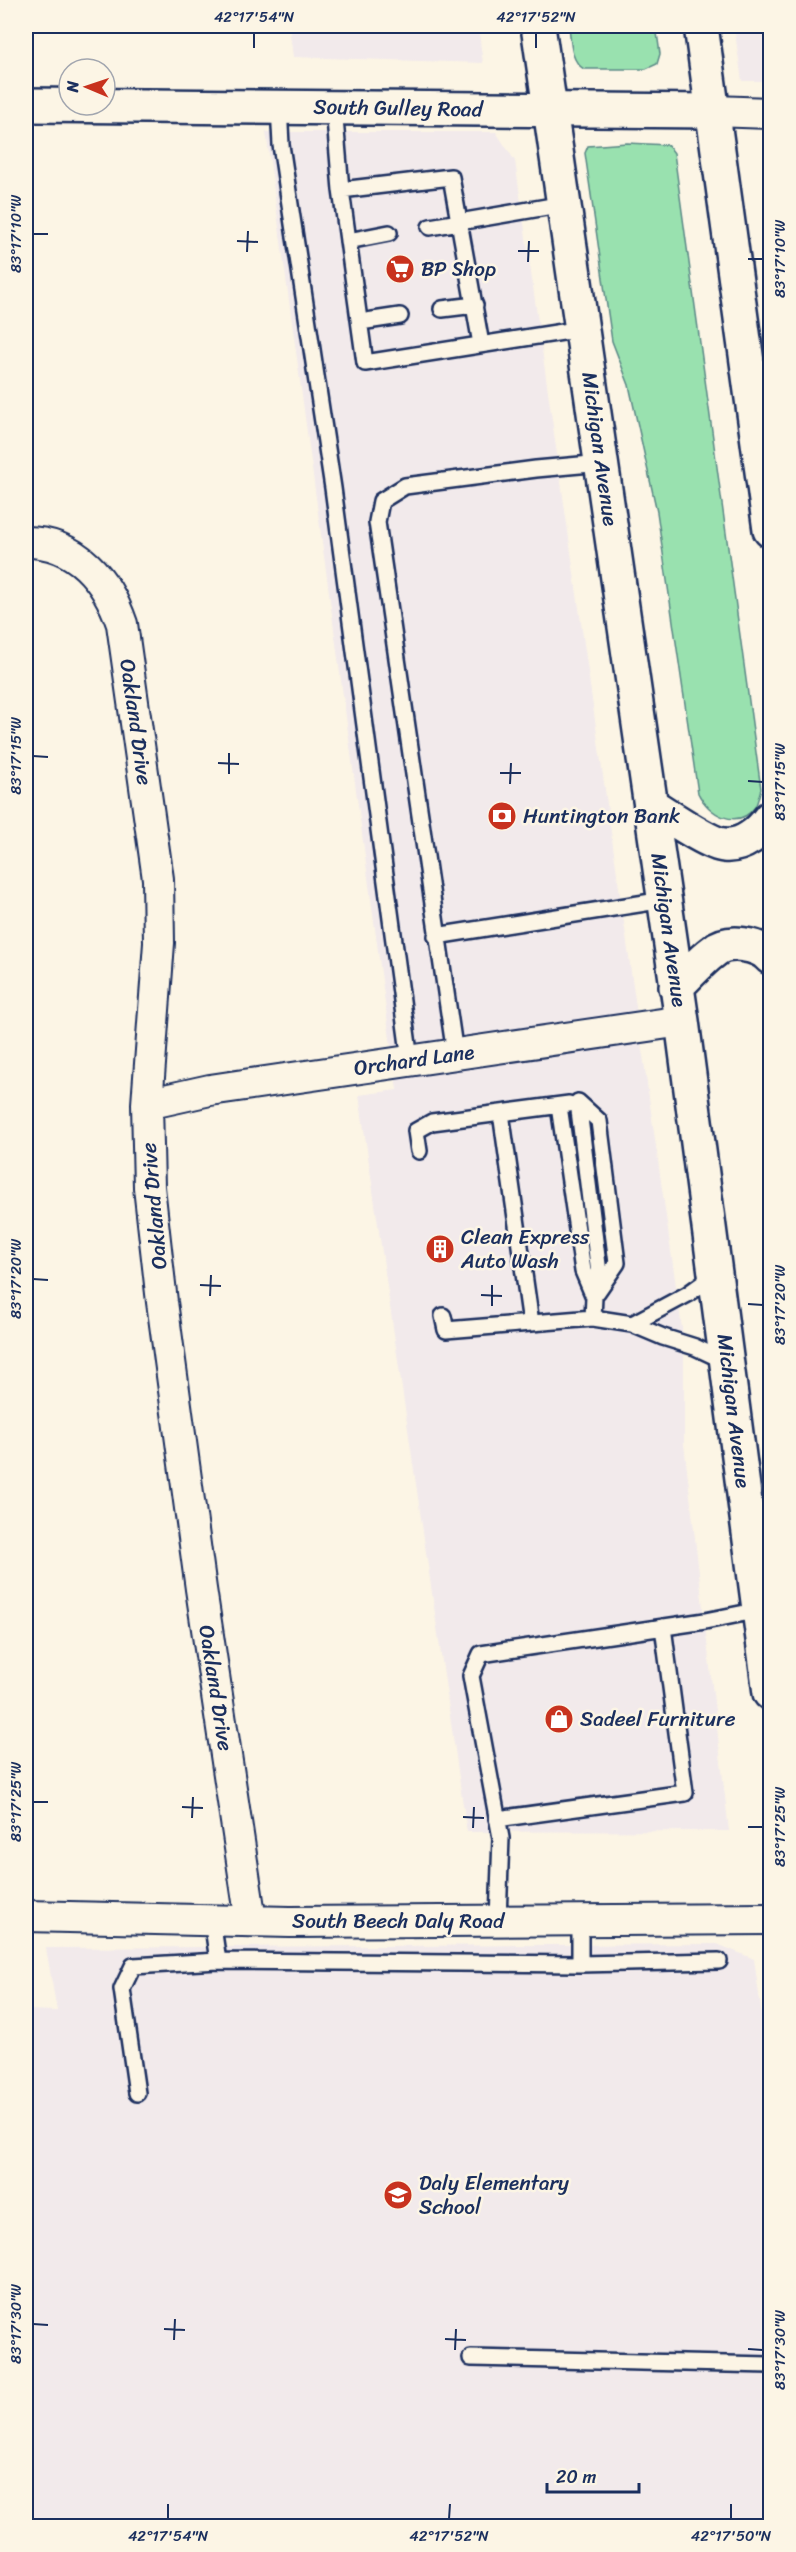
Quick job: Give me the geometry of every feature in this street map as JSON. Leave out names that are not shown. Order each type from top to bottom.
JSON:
[{"type":"main road","name":"Michigan Avenue","points":[[538,26],[682,1021],[771,1693]]},
{"type":"main road","points":[[701,26],[771,530]]},
{"type":"main road","name":"South Gulley Road","points":[[26,105],[714,111]]},
{"type":"main road","points":[[651,805],[723,845],[744,842],[764,827],[771,818]]},
{"type":"main road","points":[[676,987],[716,948],[743,944],[764,950],[771,957]]},
{"type":"street","name":"South Gulley Road","points":[[714,111],[771,113]]},
{"type":"street","name":"Oakland Drive","points":[[26,542],[54,547],[73,555],[99,577],[114,599],[122,624],[158,879],[159,943],[147,1104],[149,1187],[162,1302],[201,1589],[251,1921]]},
{"type":"street","name":"Orchard Lane","points":[[147,1104],[210,1090],[682,1021]]},
{"type":"street","name":"South Beech Daly Road","points":[[26,1916],[251,1921],[771,1919]]},
{"type":"lane","points":[[279,106],[281,145],[333,488],[410,1060]]},
{"type":"lane","points":[[334,107],[341,190],[365,363],[582,329]]},
{"type":"lane","points":[[341,190],[451,177],[482,344]]},
{"type":"lane","points":[[430,226],[564,204]]},
{"type":"lane","points":[[348,241],[388,233]]},
{"type":"lane","points":[[442,309],[475,305]]},
{"type":"lane","points":[[360,322],[400,316]]},
{"type":"lane","points":[[455,1054],[377,522],[381,501],[405,486],[602,463]]},
{"type":"lane","points":[[436,936],[664,900]]},
{"type":"lane","points":[[419,1151],[417,1131],[432,1122],[578,1102],[599,1273],[593,1318]]},
{"type":"lane","points":[[559,1106],[584,1271],[594,1297]]},
{"type":"lane","points":[[501,1113],[531,1323]]},
{"type":"lane","points":[[632,1324],[688,1294],[716,1274]]},
{"type":"lane","points":[[444,1316],[446,1330],[593,1318],[632,1324],[695,1347],[727,1362]]},
{"type":"lane","points":[[498,1919],[501,1838],[471,1676],[481,1654],[663,1628],[760,1611]]},
{"type":"lane","points":[[497,1819],[685,1793],[663,1628]]},
{"type":"lane","points":[[212,1920],[218,1962]]},
{"type":"lane","points":[[579,1964],[580,1921]]},
{"type":"lane","points":[[136,2093],[122,1989],[133,1966],[218,1962],[579,1964],[719,1961]]},
{"type":"lane","points":[[471,2358],[771,2364]]},
{"type":"shaded area","points":[[289,26],[478,26],[483,63],[293,57]]},
{"type":"shaded area","points":[[734,26],[770,26],[770,81],[742,81]]},
{"type":"shaded area","points":[[266,132],[496,132],[515,161],[684,1342],[684,1444],[729,1831],[467,1832],[359,1095],[397,1090]]},
{"type":"shaded area","name":"Daly Elementary School","points":[[717,1944],[754,1959],[770,2073],[770,2526],[26,2526],[26,2010],[57,2011],[46,1948]]},
{"type":"green space","points":[[569,26],[656,26],[660,54],[657,64],[646,69],[584,69],[574,56]]},
{"type":"green space","points":[[627,143],[668,145],[674,153],[761,789],[755,807],[740,818],[732,819],[716,813],[698,793],[657,512],[629,385],[612,341],[585,153],[588,146]]},
{"type":"place","name":"BP Shop","points":[[400,269]]},
{"type":"place","name":"Huntington Bank","points":[[502,816]]},
{"type":"place","name":"Clean Express Auto Wash","points":[[440,1249]]},
{"type":"place","name":"Sadeel Furniture","points":[[559,1719]]},
{"type":"place","name":"Daly Elementary School","points":[[398,2195]]}]
